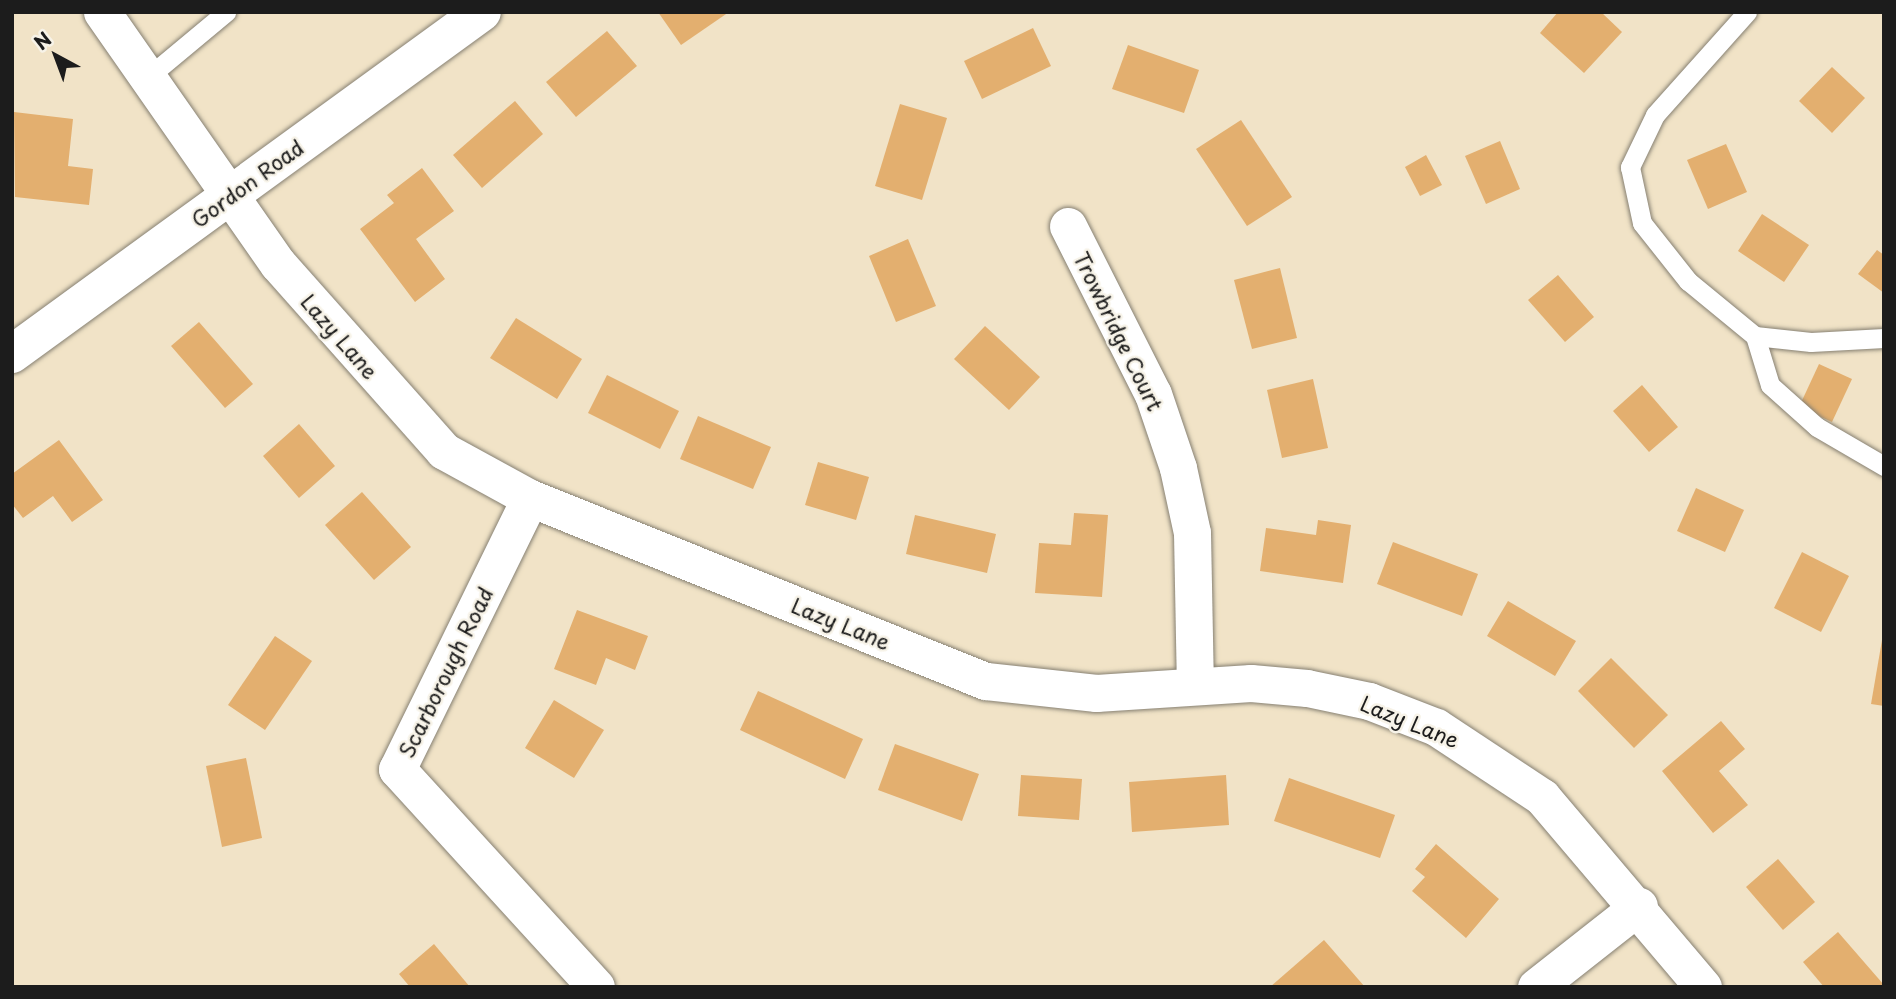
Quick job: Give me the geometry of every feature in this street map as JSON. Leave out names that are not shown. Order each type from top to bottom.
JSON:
[{"type":"street","name":"Lazy Lane","points":[[102,12],[278,264],[444,451],[530,498],[986,681],[1096,693],[1195,686],[1307,688],[1369,701],[1436,727],[1542,797],[1639,906],[1703,987]]},
{"type":"street","name":"Gordon Road","points":[[12,354],[482,12]]},
{"type":"street","name":"Trowbridge Court","points":[[1068,226],[1153,394],[1178,468],[1192,533],[1195,686]]},
{"type":"street","name":"Scarborough Road","points":[[530,498],[397,769],[596,987]]},
{"type":"street","points":[[1536,987],[1639,906]]},
{"type":"lane","points":[[148,77],[226,12]]},
{"type":"lane","points":[[1747,12],[1655,115],[1630,167],[1642,223],[1688,281],[1755,336],[1811,342],[1884,338]]},
{"type":"lane","points":[[1755,336],[1770,385],[1817,428],[1884,466]]},
{"type":"building","points":[[658,12],[729,12],[681,45]]},
{"type":"building","points":[[1558,12],[1601,12],[1622,32],[1584,73],[1540,33]]},
{"type":"building","points":[[1033,28],[1051,66],[982,99],[964,61]]},
{"type":"building","points":[[607,31],[637,66],[576,117],[546,82]]},
{"type":"building","points":[[1128,45],[1199,70],[1184,113],[1112,89]]},
{"type":"building","points":[[1832,67],[1865,98],[1832,133],[1799,101]]},
{"type":"building","points":[[515,101],[543,134],[482,188],[453,155]]},
{"type":"building","points":[[900,104],[947,118],[922,200],[875,186]]},
{"type":"building","points":[[14,112],[73,119],[68,166],[93,169],[89,205],[15,197]]},
{"type":"building","points":[[1241,120],[1292,197],[1247,226],[1196,149]]},
{"type":"building","points":[[1500,141],[1520,189],[1486,204],[1465,156]]},
{"type":"building","points":[[1726,144],[1747,192],[1708,209],[1687,160]]},
{"type":"building","points":[[1426,155],[1442,185],[1420,196],[1405,167]]},
{"type":"building","points":[[422,168],[454,211],[416,239],[445,279],[415,302],[360,229],[394,203],[387,195]]},
{"type":"building","points":[[1762,214],[1809,245],[1784,282],[1738,251]]},
{"type":"building","points":[[908,239],[936,306],[896,322],[869,256]]},
{"type":"building","points":[[1877,250],[1884,255],[1884,293],[1858,274]]},
{"type":"building","points":[[1280,268],[1297,338],[1252,349],[1234,280]]},
{"type":"building","points":[[1558,275],[1594,317],[1565,342],[1528,300]]},
{"type":"building","points":[[516,318],[582,359],[557,399],[490,358]]},
{"type":"building","points":[[199,322],[253,384],[225,408],[171,346]]},
{"type":"building","points":[[985,326],[1040,377],[1009,410],[954,359]]},
{"type":"building","points":[[1819,364],[1852,379],[1832,422],[1799,407]]},
{"type":"building","points":[[607,375],[679,411],[660,449],[588,413]]},
{"type":"building","points":[[1313,379],[1328,448],[1282,458],[1267,390]]},
{"type":"building","points":[[1642,385],[1678,427],[1649,452],[1613,411]]},
{"type":"building","points":[[698,416],[771,447],[753,489],[680,459]]},
{"type":"building","points":[[299,424],[335,466],[299,498],[263,456]]},
{"type":"building","points":[[59,440],[103,500],[72,522],[53,496],[23,518],[12,504],[12,474]]},
{"type":"building","points":[[818,462],[869,477],[856,520],[805,505]]},
{"type":"building","points":[[1696,488],[1744,510],[1725,552],[1677,531]]},
{"type":"building","points":[[362,492],[411,547],[374,580],[325,525]]},
{"type":"building","points":[[1074,513],[1108,515],[1102,597],[1035,593],[1039,543],[1071,545]]},
{"type":"building","points":[[915,515],[996,534],[987,573],[906,554]]},
{"type":"building","points":[[1318,520],[1351,525],[1343,583],[1260,571],[1266,528],[1316,535]]},
{"type":"building","points":[[1393,542],[1478,574],[1462,616],[1377,584]]},
{"type":"building","points":[[1802,552],[1849,576],[1821,632],[1774,608]]},
{"type":"building","points":[[1508,601],[1576,641],[1555,676],[1487,636]]},
{"type":"building","points":[[577,610],[648,636],[635,670],[606,658],[596,685],[554,669]]},
{"type":"building","points":[[275,636],[312,661],[265,730],[228,705]]},
{"type":"building","points":[[1884,640],[1884,706],[1871,704]]},
{"type":"building","points":[[1611,658],[1668,715],[1634,748],[1578,691]]},
{"type":"building","points":[[758,691],[863,739],[845,779],[740,730]]},
{"type":"building","points":[[554,700],[604,730],[574,778],[525,748]]},
{"type":"building","points":[[1721,721],[1745,749],[1719,771],[1748,805],[1713,833],[1662,771]]},
{"type":"building","points":[[895,744],[979,774],[962,821],[878,790]]},
{"type":"building","points":[[246,758],[262,838],[222,847],[206,766]]},
{"type":"building","points":[[1021,775],[1082,779],[1079,820],[1018,816]]},
{"type":"building","points":[[1226,775],[1229,825],[1132,832],[1129,782]]},
{"type":"building","points":[[1289,778],[1395,815],[1380,858],[1274,821]]},
{"type":"building","points":[[1436,844],[1499,899],[1466,938],[1412,891],[1425,877],[1415,869]]},
{"type":"building","points":[[1778,859],[1815,902],[1783,930],[1746,887]]},
{"type":"building","points":[[1838,932],[1884,987],[1824,987],[1803,962]]},
{"type":"building","points":[[1324,940],[1365,987],[1270,987]]},
{"type":"building","points":[[434,944],[470,987],[410,987],[399,974]]}]
